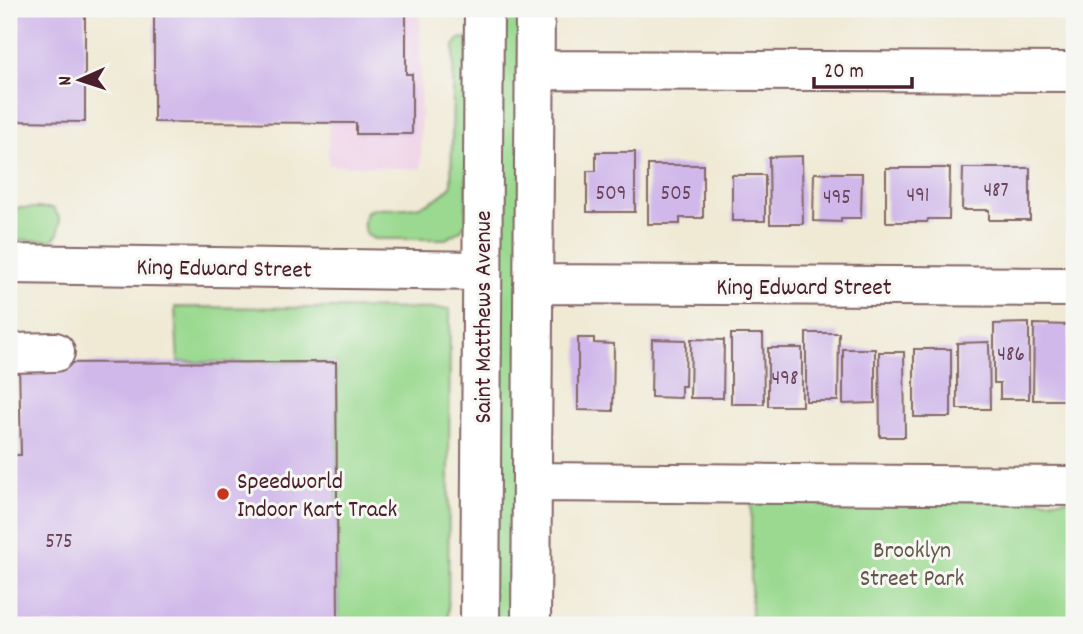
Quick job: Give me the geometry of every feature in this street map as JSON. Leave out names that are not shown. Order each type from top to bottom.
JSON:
[{"type":"street","name":"Saint Matthews Avenue","points":[[480,625],[484,9]]},
{"type":"street","name":"Saint Matthews Avenue","points":[[531,625],[535,9]]},
{"type":"street","points":[[535,70],[1074,72]]},
{"type":"street","name":"King Edward Street","points":[[9,264],[482,271]]},
{"type":"street","name":"King Edward Street","points":[[533,284],[1074,287]]},
{"type":"street","points":[[9,354],[55,352]]},
{"type":"street","points":[[532,482],[1074,486]]},
{"type":"shaded area","points":[[330,9],[420,9],[421,169],[328,165]]},
{"type":"green space","points":[[484,9],[535,9],[531,625],[480,625]]},
{"type":"green space","points":[[463,38],[468,40],[466,224],[446,239],[374,239],[364,228],[366,212],[373,209],[415,207],[433,200],[451,186],[454,46]]},
{"type":"green space","points":[[9,208],[53,208],[60,219],[58,234],[52,240],[9,240]]},
{"type":"green space","points":[[175,307],[450,309],[448,625],[338,625],[336,362],[178,362]]},
{"type":"green space","name":"Brooklyn Street Park","points":[[751,500],[1074,500],[1074,625],[751,625]]},
{"type":"building","points":[[9,9],[85,9],[85,122],[9,121]]},
{"type":"building","points":[[154,9],[406,9],[406,74],[412,74],[412,134],[356,134],[356,123],[154,122]]},
{"type":"building","points":[[596,152],[635,152],[635,212],[587,212],[587,171],[596,171]]},
{"type":"building","points":[[802,156],[803,224],[770,224],[769,157]]},
{"type":"building","points":[[648,165],[703,165],[703,218],[680,218],[680,224],[648,224]]},
{"type":"building","points":[[886,168],[950,168],[949,219],[886,222]]},
{"type":"building","points":[[963,168],[1030,168],[1030,220],[989,220],[989,210],[962,210]]},
{"type":"building","points":[[814,173],[862,173],[861,218],[841,218],[841,222],[813,221]]},
{"type":"building","points":[[732,175],[765,175],[765,221],[732,221]]},
{"type":"building","points":[[1029,323],[1029,399],[1000,399],[1000,383],[994,383],[994,324]]},
{"type":"building","points":[[1034,324],[1069,325],[1068,400],[1033,400]]},
{"type":"building","points":[[806,333],[839,333],[838,401],[806,401]]},
{"type":"building","points":[[731,334],[763,334],[764,404],[731,404]]},
{"type":"building","points":[[578,338],[594,338],[594,343],[614,344],[613,411],[578,410]]},
{"type":"building","points":[[652,339],[686,340],[685,386],[681,386],[681,398],[651,397]]},
{"type":"building","points":[[691,339],[724,340],[723,398],[690,398]]},
{"type":"building","points":[[989,342],[990,409],[957,409],[957,343]]},
{"type":"building","points":[[768,348],[802,348],[802,406],[768,406]]},
{"type":"building","points":[[843,349],[875,349],[875,403],[843,404]]},
{"type":"building","points":[[914,349],[951,349],[951,417],[914,417]]},
{"type":"building","points":[[879,352],[904,352],[905,437],[880,437]]},
{"type":"building","name":"Speedworld Indoor Kart Track","points":[[336,362],[338,625],[9,625],[9,455],[21,455],[19,363]]},
{"type":"place","name":"Speedworld Indoor Kart Track","points":[[223,494]]}]
